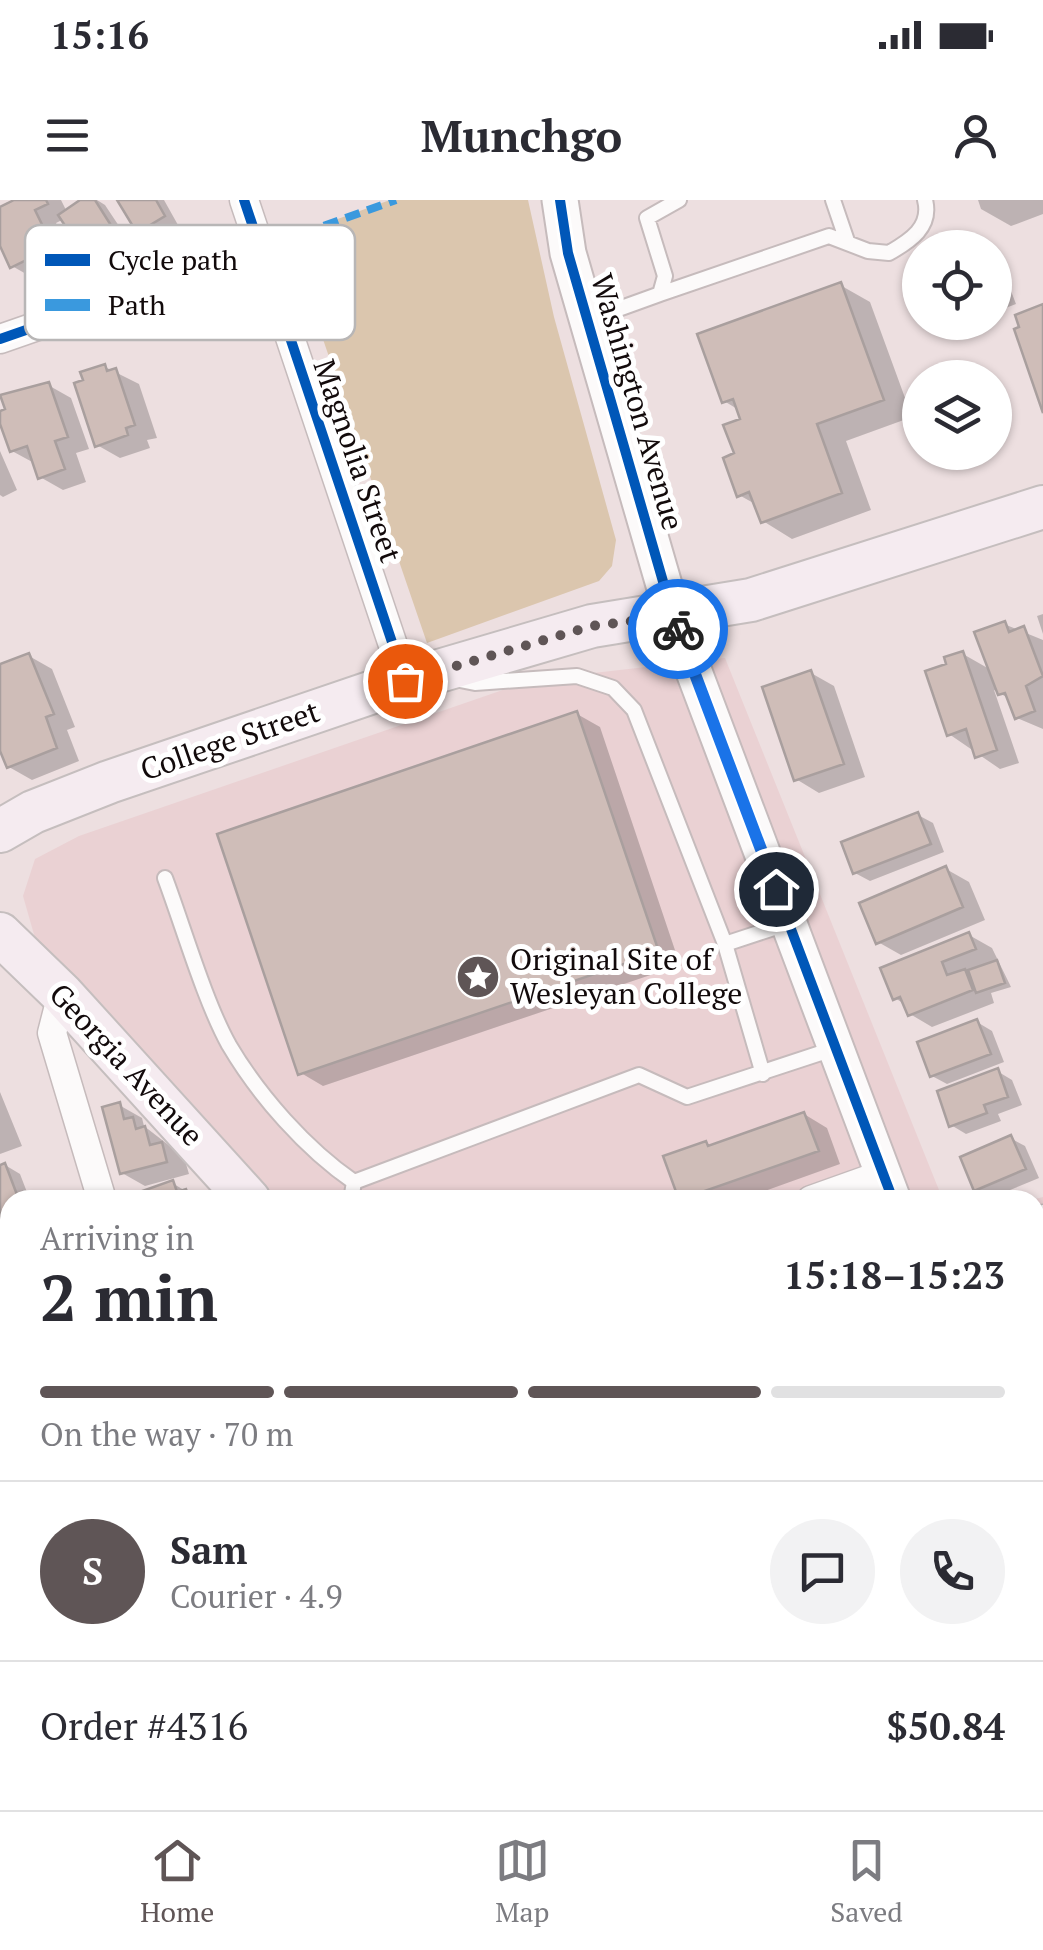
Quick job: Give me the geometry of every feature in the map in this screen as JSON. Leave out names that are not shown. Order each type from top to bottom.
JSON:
[{"type":"main road","name":"College Street","points":[[0,831],[33,812],[109,782],[418,677],[592,626],[673,616],[751,600],[1043,506]]},
{"type":"main road","name":"Georgia Avenue","points":[[0,934],[62,994],[239,1190]]},
{"type":"street","name":"Magnolia Street","points":[[244,200],[252,225]]},
{"type":"street","name":"Washington Avenue","points":[[560,200],[568,254],[673,616],[888,1187]]},
{"type":"street","points":[[0,339],[25,330]]},
{"type":"street","name":"Magnolia Street","points":[[293,340],[418,677]]},
{"type":"street","points":[[62,994],[52,1033],[99,1190]]},
{"type":"lane","points":[[660,294],[665,276],[647,218],[679,200]]},
{"type":"lane","points":[[833,200],[847,241]]},
{"type":"lane","points":[[588,320],[829,236],[868,251],[889,253],[923,226],[928,212],[925,200]]},
{"type":"lane","points":[[418,677],[475,683],[577,676],[613,688],[634,710],[725,944],[763,1074]]},
{"type":"lane","points":[[165,878],[229,1044],[280,1112],[326,1163],[354,1182]]},
{"type":"lane","points":[[725,944],[789,923]]},
{"type":"lane","points":[[354,1182],[640,1075],[687,1097],[836,1048]]},
{"type":"lane","points":[[353,1190],[354,1182]]},
{"type":"shaded area","points":[[390,200],[528,200],[554,317],[616,540],[612,566],[599,581],[427,643],[323,340],[355,340],[355,225],[321,225]]},
{"type":"shaded area","points":[[725,658],[939,1190],[210,1190],[81,1040],[35,938],[23,896],[35,859],[79,836],[532,680]]},
{"type":"building","points":[[14,200],[46,200],[48,204],[35,210],[42,225],[25,225],[25,261],[10,268],[0,246],[0,207]]},
{"type":"building","points":[[80,200],[95,200],[111,225],[65,225],[58,215]]},
{"type":"building","points":[[117,200],[156,200],[165,216],[150,225],[132,225]]},
{"type":"building","points":[[841,282],[884,400],[817,424],[842,493],[761,523],[749,492],[737,497],[723,458],[734,453],[723,425],[740,419],[733,399],[722,403],[697,334]]},
{"type":"building","points":[[1043,304],[1043,413],[1014,329],[1019,327],[1015,315]]},
{"type":"building","points":[[105,364],[107,371],[116,368],[135,425],[126,428],[128,435],[95,447],[74,383],[83,380],[80,372]]},
{"type":"building","points":[[49,382],[68,437],[55,441],[65,469],[38,479],[27,446],[10,452],[0,424],[0,411],[5,409],[0,395]]},
{"type":"building","points":[[1005,621],[1009,632],[1024,626],[1043,676],[1026,686],[1035,711],[1015,719],[1005,693],[998,695],[974,632]]},
{"type":"building","points":[[963,651],[997,750],[975,758],[966,729],[947,736],[925,671],[946,664],[944,657]]},
{"type":"building","points":[[29,653],[54,714],[46,717],[57,748],[7,768],[0,751],[0,664]]},
{"type":"building","points":[[811,670],[844,764],[794,781],[762,687]]},
{"type":"building","points":[[577,711],[659,952],[298,1075],[217,834]]},
{"type":"building","points":[[918,812],[931,844],[853,874],[841,842]]},
{"type":"building","points":[[946,866],[963,907],[876,944],[859,903]]},
{"type":"building","points":[[969,932],[976,949],[942,962],[947,975],[965,969],[973,990],[908,1016],[900,997],[893,1000],[880,968]]},
{"type":"building","points":[[997,960],[1005,983],[976,993],[968,970]]},
{"type":"building","points":[[977,1019],[991,1054],[930,1077],[917,1042]]},
{"type":"building","points":[[998,1068],[1008,1097],[984,1105],[987,1113],[949,1127],[937,1091]]},
{"type":"building","points":[[120,1102],[124,1119],[133,1117],[136,1129],[145,1126],[150,1145],[162,1142],[167,1162],[120,1174],[102,1107]]},
{"type":"building","points":[[804,1112],[819,1151],[708,1190],[675,1190],[663,1156],[706,1141],[708,1146]]},
{"type":"building","points":[[1011,1135],[1026,1169],[974,1190],[960,1157]]},
{"type":"building","points":[[5,1163],[15,1190],[0,1190],[0,1165]]},
{"type":"building","points":[[173,1180],[176,1190],[145,1190]]},
{"type":"marked path","points":[[326,225],[396,200]]},
{"type":"cycle path","points":[[244,200],[252,225]]},
{"type":"cycle path","points":[[560,200],[568,253],[673,616],[889,1190]]},
{"type":"cycle path","points":[[0,339],[25,330]]},
{"type":"cycle path","points":[[291,340],[405,681]]},
{"type":"way so far","points":[[405,681],[592,626],[673,616],[678,629]]},
{"type":"place","name":"Original Site of Wesleyan College","points":[[478,977]]},
{"type":"route","points":[[678,629],[776,889]]}]
